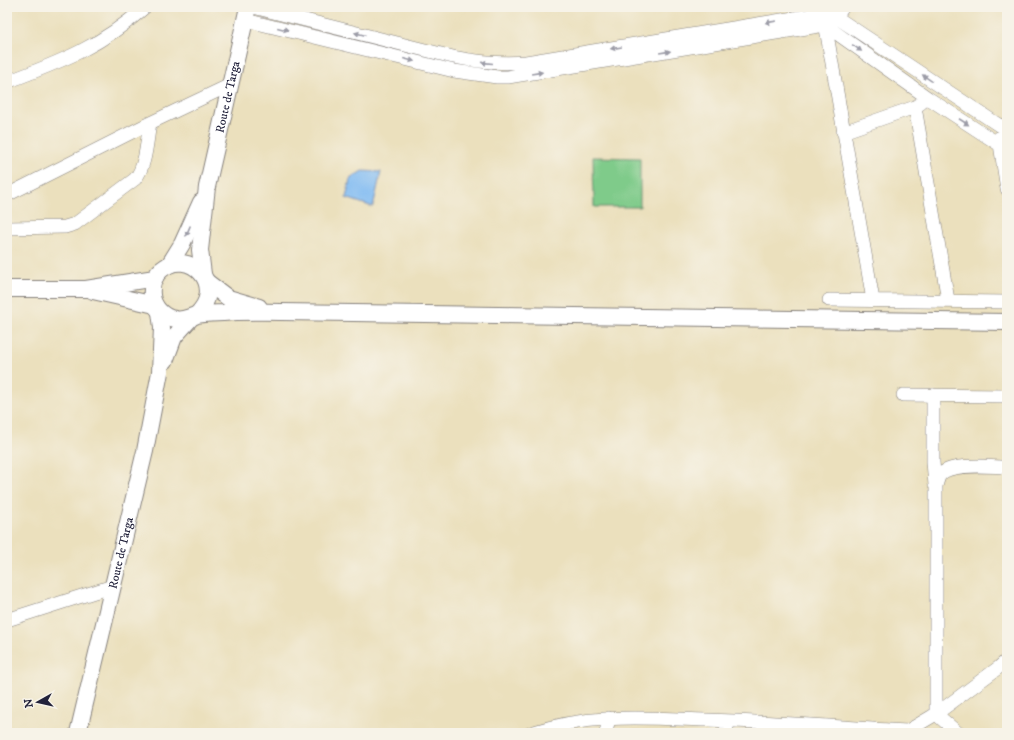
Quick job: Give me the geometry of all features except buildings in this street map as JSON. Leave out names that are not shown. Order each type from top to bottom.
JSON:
[{"type":"main road","name":"Route de Targa","points":[[205,278],[200,250],[207,187],[230,85],[249,11]]},
{"type":"main road","name":"Route de Targa","points":[[168,265],[182,244],[207,187]]},
{"type":"main road","points":[[205,278],[208,292],[207,301],[202,309],[186,319],[177,320],[168,317],[158,308],[152,296],[152,286],[155,278],[161,270],[168,265],[178,263],[187,264],[196,267],[205,278],[228,298],[252,306],[281,312]]},
{"type":"main road","points":[[7,289],[86,289],[155,278]]},
{"type":"main road","points":[[86,289],[158,308]]},
{"type":"main road","name":"Route de Targa","points":[[78,733],[145,451],[160,372],[162,328],[158,308]]},
{"type":"main road","points":[[193,316],[224,312],[281,312],[1007,322]]},
{"type":"main road","name":"Route de Targa","points":[[160,372],[174,338],[193,316]]},
{"type":"street","points":[[7,82],[62,61],[88,49],[125,24],[145,7]]},
{"type":"street","points":[[249,11],[454,71],[497,77],[529,75],[831,14],[1002,125],[1007,189]]},
{"type":"street","points":[[831,14],[928,98],[1004,145]]},
{"type":"street","points":[[831,14],[843,132],[874,300]]},
{"type":"street","points":[[7,195],[150,123],[230,85]]},
{"type":"street","points":[[843,132],[915,107],[928,98]]},
{"type":"street","points":[[915,107],[948,300]]},
{"type":"street","points":[[7,228],[70,226],[81,221],[135,180],[139,175],[142,168],[150,123]]},
{"type":"street","points":[[829,300],[948,300],[1007,302]]},
{"type":"street","points":[[903,395],[1007,396]]},
{"type":"street","points":[[933,395],[933,462],[936,486],[936,714],[958,733]]},
{"type":"street","points":[[936,486],[940,475],[949,470],[961,467],[1007,468]]},
{"type":"street","points":[[7,620],[113,586]]},
{"type":"street","points":[[531,733],[561,725],[609,718],[644,718],[727,727],[905,732],[936,714],[1007,660]]},
{"type":"street","points":[[606,733],[609,718]]},
{"type":"green space","points":[[593,157],[640,158],[640,207],[594,207]]},
{"type":"water","points":[[362,171],[381,172],[373,207],[346,198],[350,179]]}]
